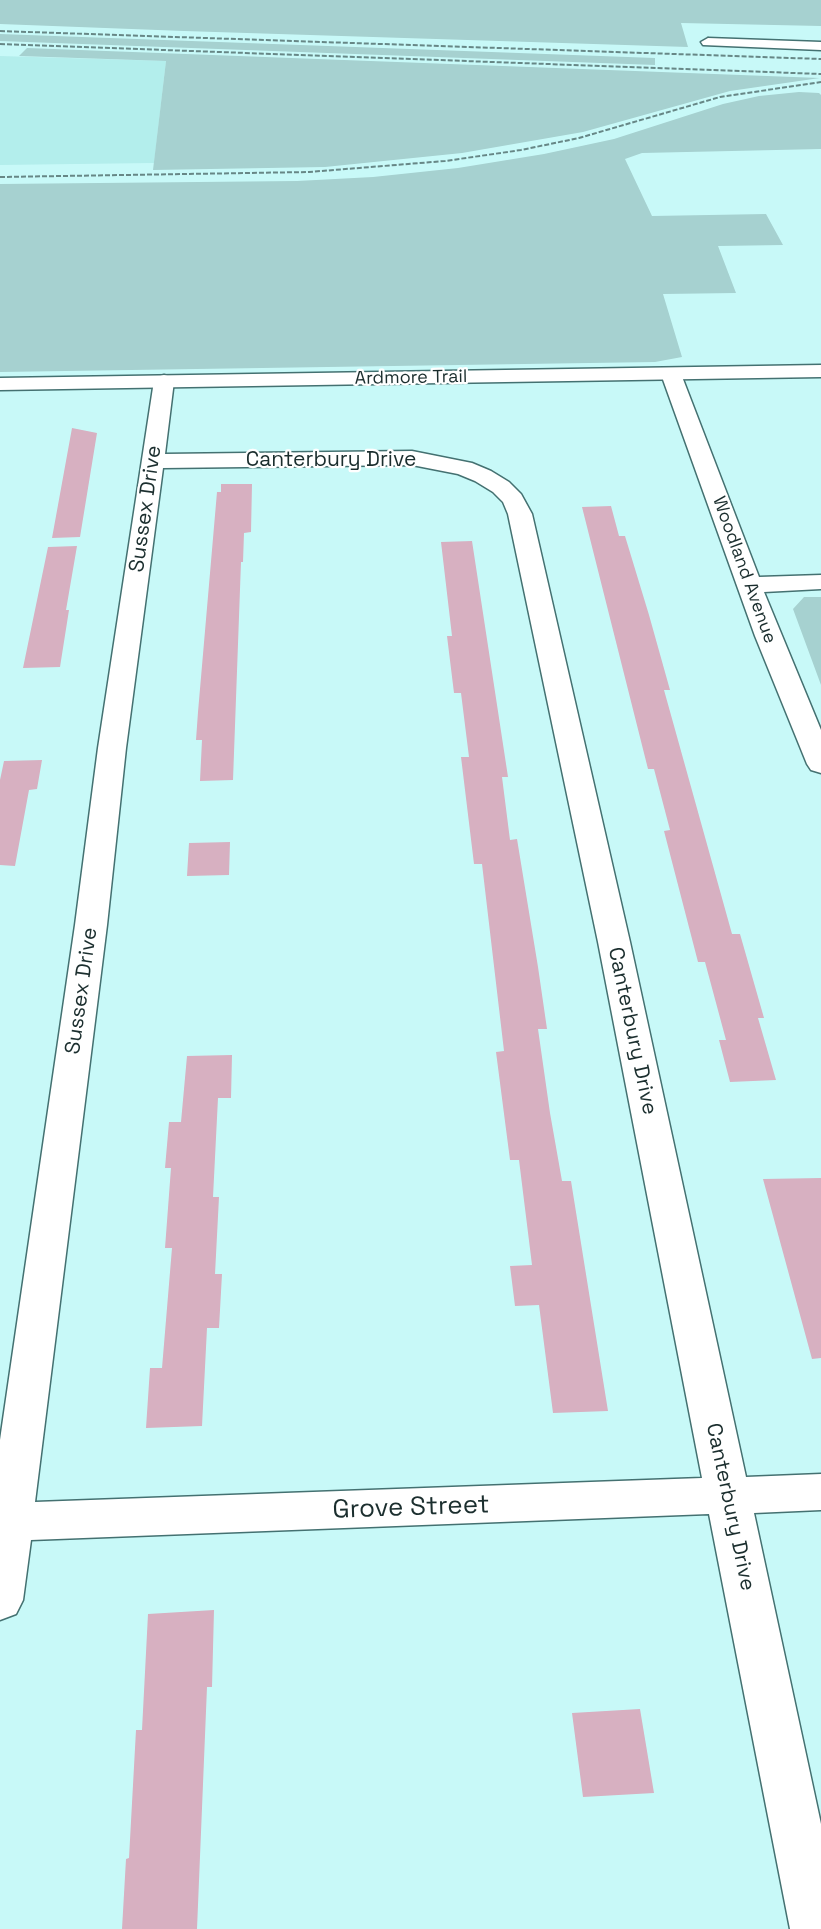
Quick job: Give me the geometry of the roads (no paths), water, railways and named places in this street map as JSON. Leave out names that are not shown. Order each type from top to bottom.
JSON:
[{"type":"street","points":[[708,42],[821,46]]},
{"type":"street","name":"Ardmore Trail","points":[[0,384],[821,371]]},
{"type":"street","name":"Woodland Avenue","points":[[671,374],[686,420],[768,636],[821,764]]},
{"type":"street","name":"Sussex Drive","points":[[0,1600],[5,1522],[87,948],[112,748],[164,381]]},
{"type":"street","name":"Canterbury Drive","points":[[153,461],[412,458],[464,468],[501,487],[513,499],[520,514],[614,942],[817,1929]]},
{"type":"street","points":[[750,585],[821,582]]},
{"type":"street","name":"Grove Street","points":[[5,1522],[821,1492]]},
{"type":"railway","points":[[0,31],[821,59]]},
{"type":"railway","points":[[0,44],[821,74]]},
{"type":"railway","points":[[0,177],[309,172],[445,161],[521,150],[579,138],[720,97],[821,82]]}]
